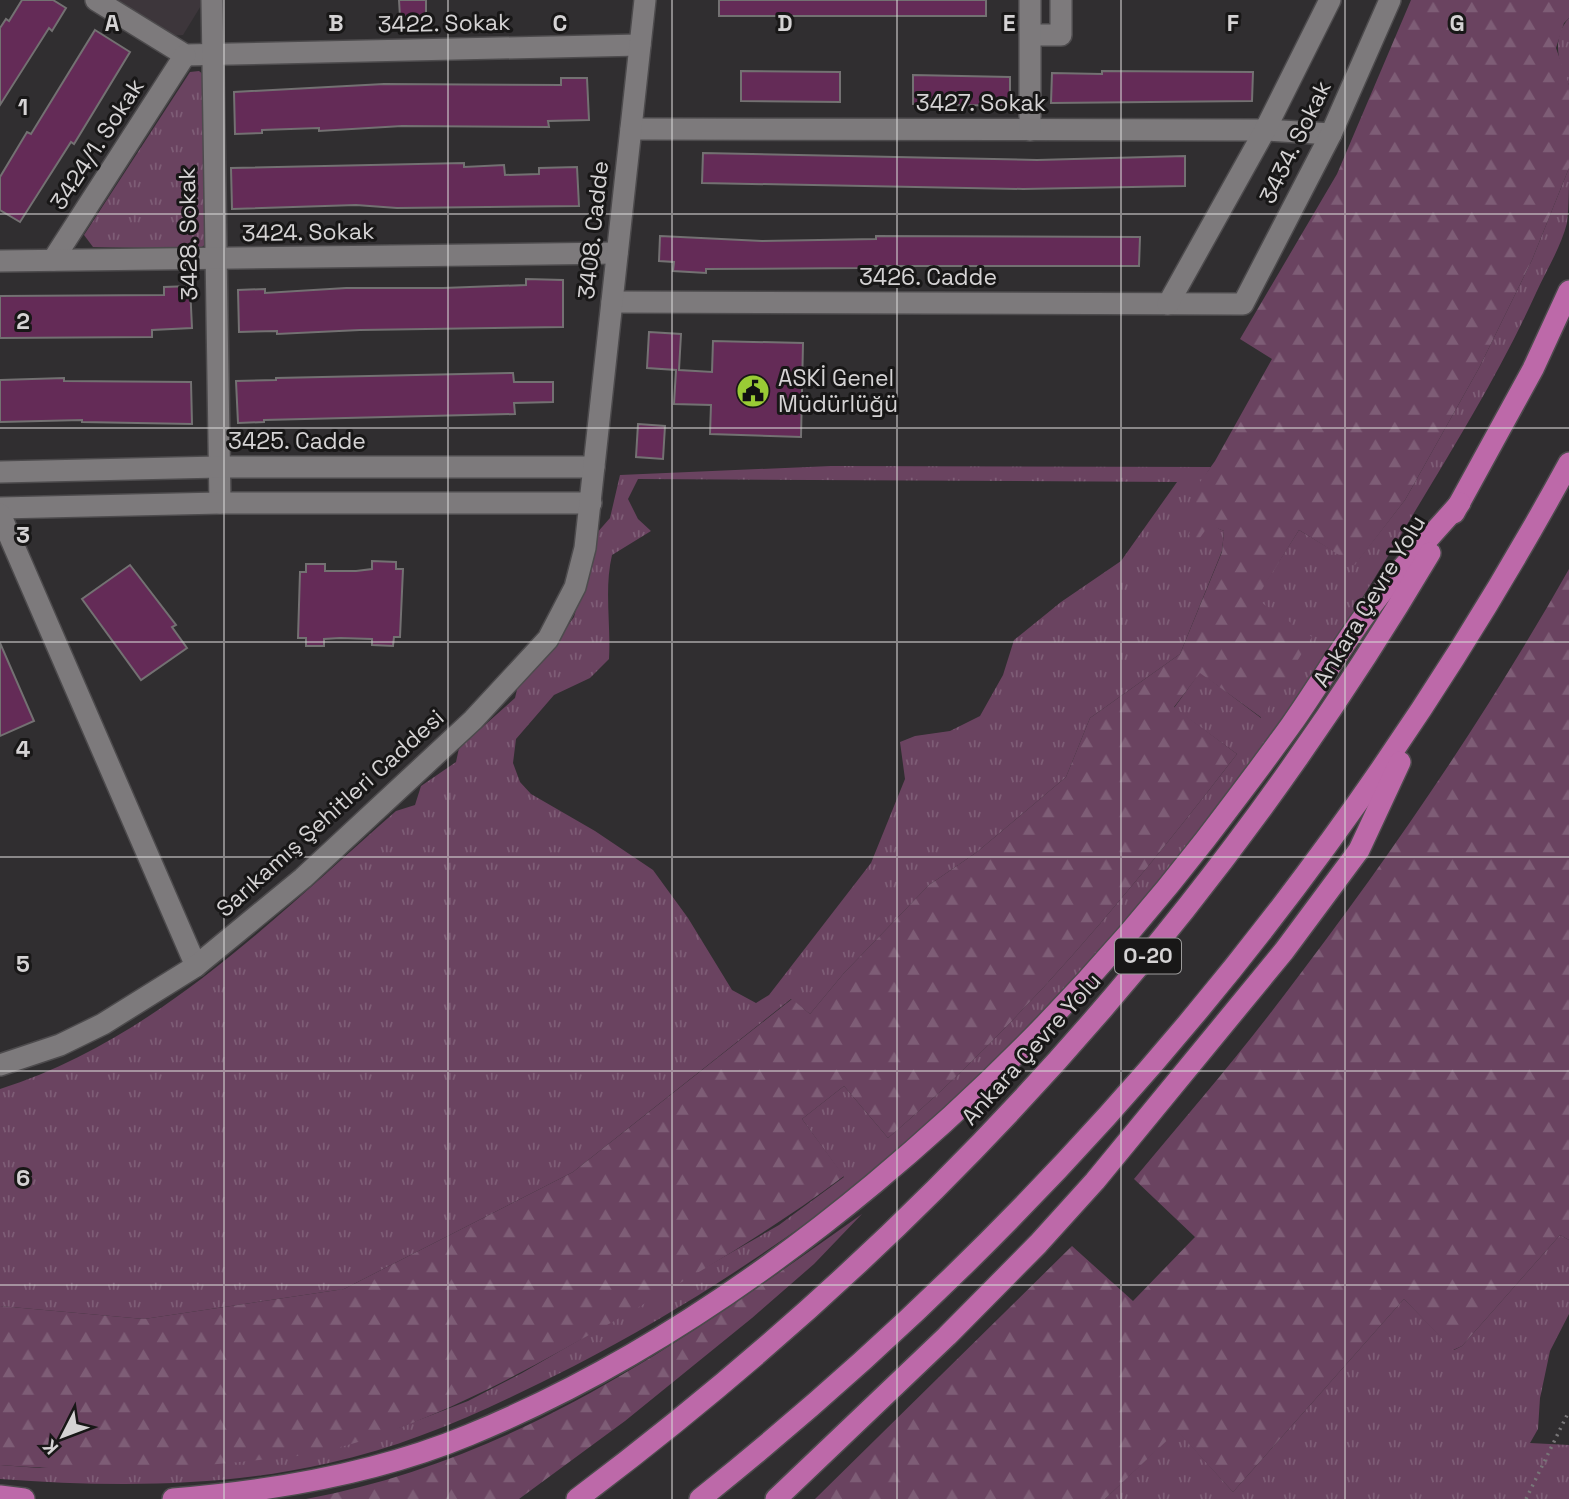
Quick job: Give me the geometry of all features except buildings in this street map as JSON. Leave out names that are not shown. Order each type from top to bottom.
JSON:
[{"type":"highway","name":"Ankara Çevre Yolu","points":[[577,1499],[690,1411],[890,1237],[1072,1046],[1221,867],[1330,716],[1460,503],[1533,369],[1569,291]]},
{"type":"highway","points":[[700,1499],[840,1382],[940,1291],[1044,1187],[1223,983],[1354,810],[1435,689],[1569,463]]},
{"type":"highway","points":[[173,1499],[279,1488],[385,1464],[468,1436],[554,1396],[693,1316],[858,1196],[961,1108],[1049,1019],[1141,918],[1204,842],[1292,724],[1368,610],[1460,503]]},
{"type":"highway","points":[[776,1499],[927,1356],[1038,1244],[1095,1181],[1284,951],[1359,850],[1435,689]]},
{"type":"highway","points":[[0,1496],[24,1499]]},
{"type":"street","points":[[96,0],[185,55]]},
{"type":"street","name":"3428. Sokak","points":[[212,0],[214,260],[220,503]]},
{"type":"street","name":"3408. Cadde","points":[[591,503],[645,0]]},
{"type":"street","points":[[1030,0],[1030,130]]},
{"type":"street","points":[[1031,35],[1061,35],[1061,0]]},
{"type":"street","points":[[1168,304],[1265,130],[1330,0]]},
{"type":"street","name":"3434. Sokak","points":[[1244,304],[1331,134],[1391,0]]},
{"type":"street","name":"3422. Sokak","points":[[185,55],[640,45]]},
{"type":"street","name":"3424/1. Sokak","points":[[53,260],[185,55]]},
{"type":"street","name":"3427. Sokak","points":[[631,128],[1265,130],[1331,134]]},
{"type":"street","name":"3424. Sokak","points":[[0,261],[617,253]]},
{"type":"street","name":"3426. Cadde","points":[[612,302],[1244,304]]},
{"type":"street","name":"3425. Cadde","points":[[0,472],[219,467],[594,467]]},
{"type":"street","points":[[0,508],[220,503],[591,503]]},
{"type":"street","name":"Sarıkamış Şehitleri Caddesi","points":[[0,1065],[60,1045],[103,1024],[196,965],[303,878],[473,720],[548,639],[575,587],[591,503]]},
{"type":"street","points":[[0,514],[196,965]]},
{"type":"path","points":[[1526,1499],[1569,1412]]},
{"type":"shaded area","points":[[111,0],[202,0],[202,4],[183,35],[168,36]]},
{"type":"green space","points":[[1411,0],[1569,0],[1569,18],[1564,23],[1556,48],[1569,85],[1569,168],[1532,260],[1479,368],[1405,500],[1355,565],[1299,530],[1256,599],[1312,637],[1262,718],[1200,673],[1174,707],[1237,754],[1157,856],[1029,1003],[937,1095],[888,1138],[844,1086],[802,1119],[844,1176],[789,1215],[704,1269],[580,1340],[508,1379],[434,1414],[357,1442],[303,1455],[194,1466],[130,1469],[0,1465],[0,1306],[144,1319],[344,1289],[573,1172],[792,999],[810,1014],[844,973],[929,885],[977,852],[1066,777],[1090,718],[1180,654],[1222,552],[1224,531],[1209,525],[1197,542],[1189,535],[1200,482],[1215,461],[1272,359],[1240,339],[1337,174]]},
{"type":"green space","points":[[1569,18],[1569,85],[1559,59],[1558,42],[1563,26]]},
{"type":"green space","points":[[199,71],[204,75],[206,244],[199,249],[93,247],[84,235],[190,72]]},
{"type":"green space","points":[[1569,168],[1567,223],[1564,232],[1506,355],[1354,612],[1302,690],[1248,767],[1190,842],[1068,986],[1002,1053],[864,1181],[752,1261],[610,1347],[485,1409],[424,1435],[329,1463],[247,1477],[124,1484],[0,1479],[0,1465],[40,1468],[398,1428],[468,1401],[522,1373],[779,1225],[844,1177],[802,1119],[844,1086],[888,1138],[983,1050],[1073,955],[1157,856],[1237,754],[1174,708],[1200,672],[1261,718],[1255,599],[1299,530],[1355,564],[1405,500],[1479,368],[1532,260]]},
{"type":"green space","points":[[831,466],[1211,467],[1201,486],[1198,504],[1206,519],[1224,531],[1222,551],[1180,654],[1090,718],[1066,777],[977,852],[929,885],[844,973],[810,1014],[791,999],[573,1172],[344,1289],[144,1319],[0,1306],[0,1089],[57,1067],[111,1039],[162,1007],[212,971],[259,932],[396,811],[415,805],[421,786],[456,762],[459,748],[515,698],[519,681],[556,642],[574,617],[596,534],[610,518],[620,475]],"holes":[[[638,479],[1177,482],[1121,561],[1061,602],[1014,640],[1003,675],[980,716],[950,731],[915,736],[900,742],[905,779],[871,863],[769,995],[756,1003],[732,990],[688,918],[653,870],[595,831],[531,794],[520,782],[513,763],[516,739],[554,695],[590,678],[609,659],[608,594],[612,555],[651,531],[638,519],[628,499]]]},
{"type":"green space","points":[[1569,569],[1569,1240],[1560,1235],[1462,1346],[1453,1350],[1404,1299],[1233,1492],[1177,1431],[1105,1499],[815,1499],[1072,1246],[1133,1301],[1195,1237],[1134,1179],[1264,1021],[1397,841],[1469,734]]},
{"type":"green space","points":[[862,1214],[814,1264],[752,1318],[625,1421],[519,1499],[306,1499],[385,1480],[460,1455],[531,1424],[600,1388],[666,1348]]},
{"type":"green space","points":[[1560,1235],[1569,1240],[1569,1314],[1550,1351],[1540,1398],[1538,1429],[1530,1443],[1569,1445],[1569,1499],[1105,1499],[1177,1430],[1233,1492],[1404,1299],[1454,1350],[1462,1346]]},
{"type":"place","name":"ASKİ Genel Müdürlüğü","points":[[753,391]]}]
